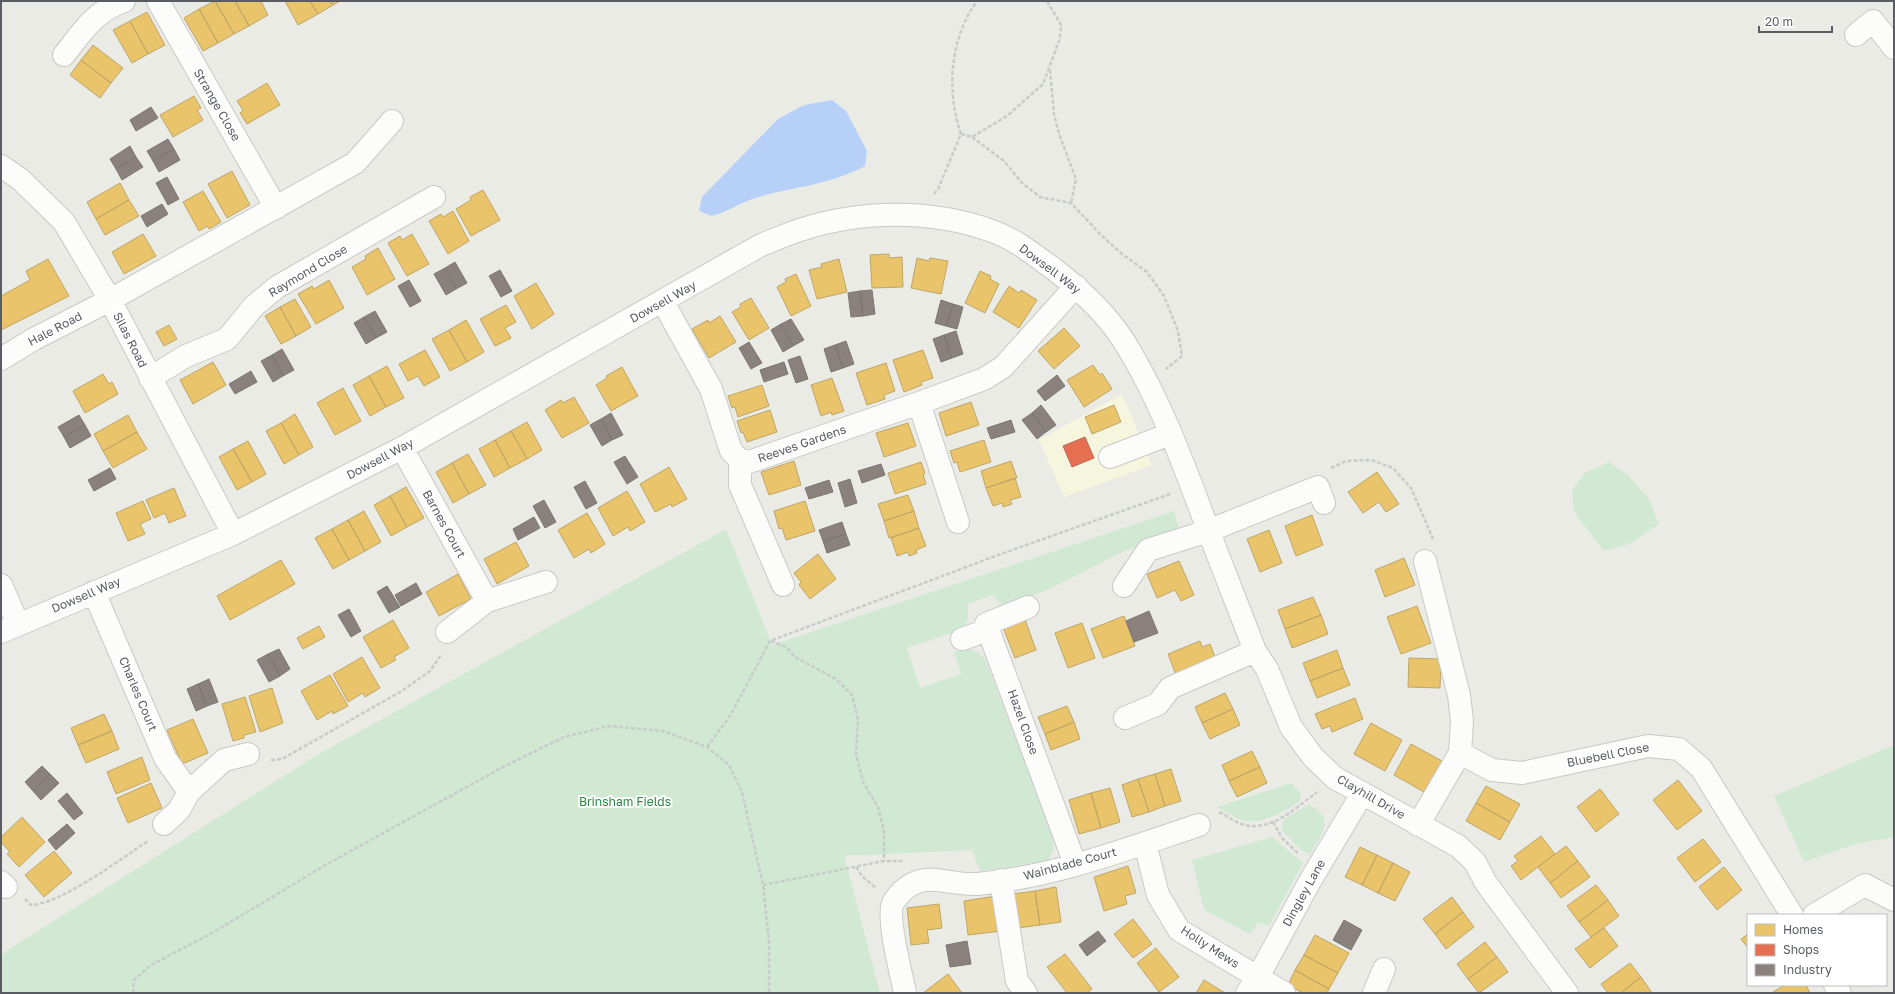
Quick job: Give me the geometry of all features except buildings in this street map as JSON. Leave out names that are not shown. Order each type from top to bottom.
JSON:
[{"type":"street","points":[[64,55],[94,17],[110,6],[124,1]]},
{"type":"street","name":"Strange Close","points":[[158,1],[276,208]]},
{"type":"street","points":[[1856,35],[1873,21],[1894,48]]},
{"type":"street","points":[[110,300],[355,163],[392,121]]},
{"type":"street","name":"Silas Road","points":[[1,166],[20,179],[64,222],[110,300],[233,534]]},
{"type":"street","name":"Raymond Close","points":[[150,378],[186,356],[227,339],[254,306],[277,287],[434,197]]},
{"type":"street","name":"Dowsell Way","points":[[1,585],[10,628],[233,534],[402,448],[761,246],[800,230],[838,220],[879,216],[917,216],[950,219],[993,231],[1028,250],[1076,286],[1106,318],[1131,351],[1148,384],[1170,434],[1207,526]]},
{"type":"street","name":"Reeves Gardens","points":[[740,460],[749,462],[984,379],[1003,367],[1076,286]]},
{"type":"street","name":"Hale Road","points":[[1,359],[34,339],[110,300]]},
{"type":"street","points":[[663,302],[711,389],[731,451],[740,460],[740,485],[783,585]]},
{"type":"street","points":[[919,403],[958,522]]},
{"type":"street","points":[[1110,457],[1170,434]]},
{"type":"street","name":"Barnes Court","points":[[402,448],[487,601]]},
{"type":"street","points":[[1124,586],[1148,550],[1207,526],[1318,487],[1324,503]]},
{"type":"street","name":"Clayhill Drive","points":[[1207,526],[1255,651],[1267,669],[1291,727],[1313,757],[1335,778],[1458,846],[1476,862],[1486,883],[1567,993]]},
{"type":"street","points":[[1418,824],[1460,753],[1462,721],[1459,694],[1429,551]]},
{"type":"street","points":[[447,632],[487,601],[546,582]]},
{"type":"street","name":"Charles Court","points":[[94,592],[164,758],[190,792]]},
{"type":"street","points":[[962,639],[988,630],[986,624],[1028,607]]},
{"type":"street","name":"Hazel Close","points":[[988,630],[1076,864]]},
{"type":"street","points":[[1125,718],[1158,704],[1170,688],[1255,651]]},
{"type":"street","name":"Bluebell Close","points":[[1460,753],[1492,770],[1522,773],[1648,746],[1679,749],[1701,768],[1791,914]]},
{"type":"street","points":[[164,824],[179,810],[190,792],[224,760],[248,754]]},
{"type":"street","name":"Dingley Lane","points":[[1253,985],[1319,865],[1362,794]]},
{"type":"street","name":"Wainblade Court","points":[[893,903],[903,891],[918,881],[938,879],[976,884],[1036,876],[1199,825]]},
{"type":"street","name":"Holly Mews","points":[[1145,843],[1158,895],[1179,930],[1253,985],[1284,993]]},
{"type":"street","points":[[1001,880],[1016,981],[1026,993]]},
{"type":"street","points":[[1816,914],[1865,885],[1894,900]]},
{"type":"street","points":[[893,903],[891,923],[905,993]]},
{"type":"street","points":[[1374,993],[1384,969]]},
{"type":"path","points":[[917,216],[938,190],[961,134],[955,117],[952,78],[956,46],[970,11],[977,1]]},
{"type":"path","points":[[972,137],[1007,116],[1043,84],[1050,70],[1060,38],[1061,25],[1047,1]]},
{"type":"path","points":[[1050,70],[1054,114],[1059,134],[1076,178],[1071,203]]},
{"type":"path","points":[[961,134],[972,137],[999,156],[1022,183],[1040,197],[1071,203],[1100,234],[1122,254],[1147,272],[1164,296],[1178,332],[1182,356],[1148,384]]},
{"type":"path","points":[[1325,470],[1346,461],[1371,460],[1393,468],[1411,488],[1429,551]]},
{"type":"path","points":[[707,747],[730,716],[770,641],[998,555],[1192,486]]},
{"type":"path","points":[[248,754],[260,760],[282,759],[400,692],[430,671],[447,647],[447,632]]},
{"type":"path","points":[[770,641],[786,647],[794,657],[836,679],[852,695],[858,719],[856,754],[863,782],[878,807],[884,831],[884,861]]},
{"type":"path","points":[[133,993],[134,980],[151,965],[212,934],[343,855],[503,767],[564,737],[609,726],[664,731],[707,747],[729,765],[742,792],[763,885],[769,941],[769,993]]},
{"type":"path","points":[[1199,825],[1210,813],[1222,813],[1238,823],[1252,826],[1273,822],[1294,810],[1335,778]]},
{"type":"path","points":[[1273,822],[1282,838],[1298,853],[1319,865]]},
{"type":"path","points":[[3,885],[21,896],[31,905],[40,905],[90,879],[160,833],[164,824]]},
{"type":"path","points":[[856,867],[862,876],[893,903]]},
{"type":"path","points":[[763,885],[849,869]]},
{"type":"shaded area","points":[[1122,394],[1152,465],[1064,497],[1039,440]]},
{"type":"green space","points":[[1609,462],[1627,474],[1649,499],[1659,524],[1630,544],[1604,551],[1574,512],[1572,490],[1586,472]]},
{"type":"green space","name":"Brinsham Fields","points":[[1174,511],[1180,532],[1122,552],[1062,583],[1029,597],[1014,602],[1001,604],[992,595],[968,604],[968,618],[964,629],[907,648],[920,688],[961,674],[954,652],[967,649],[974,651],[985,659],[1048,822],[1053,838],[1053,848],[1050,857],[1046,862],[980,871],[972,850],[844,855],[880,993],[1,993],[1,955],[14,946],[317,755],[726,529],[772,645]]},
{"type":"green space","points":[[1894,745],[1894,837],[1856,844],[1804,862],[1774,796]]},
{"type":"green space","points":[[1291,783],[1301,794],[1300,801],[1279,814],[1263,820],[1247,821],[1239,819],[1217,807]]},
{"type":"green space","points":[[1309,804],[1317,810],[1324,821],[1322,833],[1310,855],[1300,849],[1281,830],[1284,819]]},
{"type":"green space","points":[[1272,837],[1303,863],[1269,926],[1258,922],[1250,934],[1204,910],[1192,860]]},
{"type":"water","points":[[832,100],[846,111],[867,151],[865,166],[825,182],[755,198],[712,216],[699,211],[702,197],[778,119],[804,105]]}]
